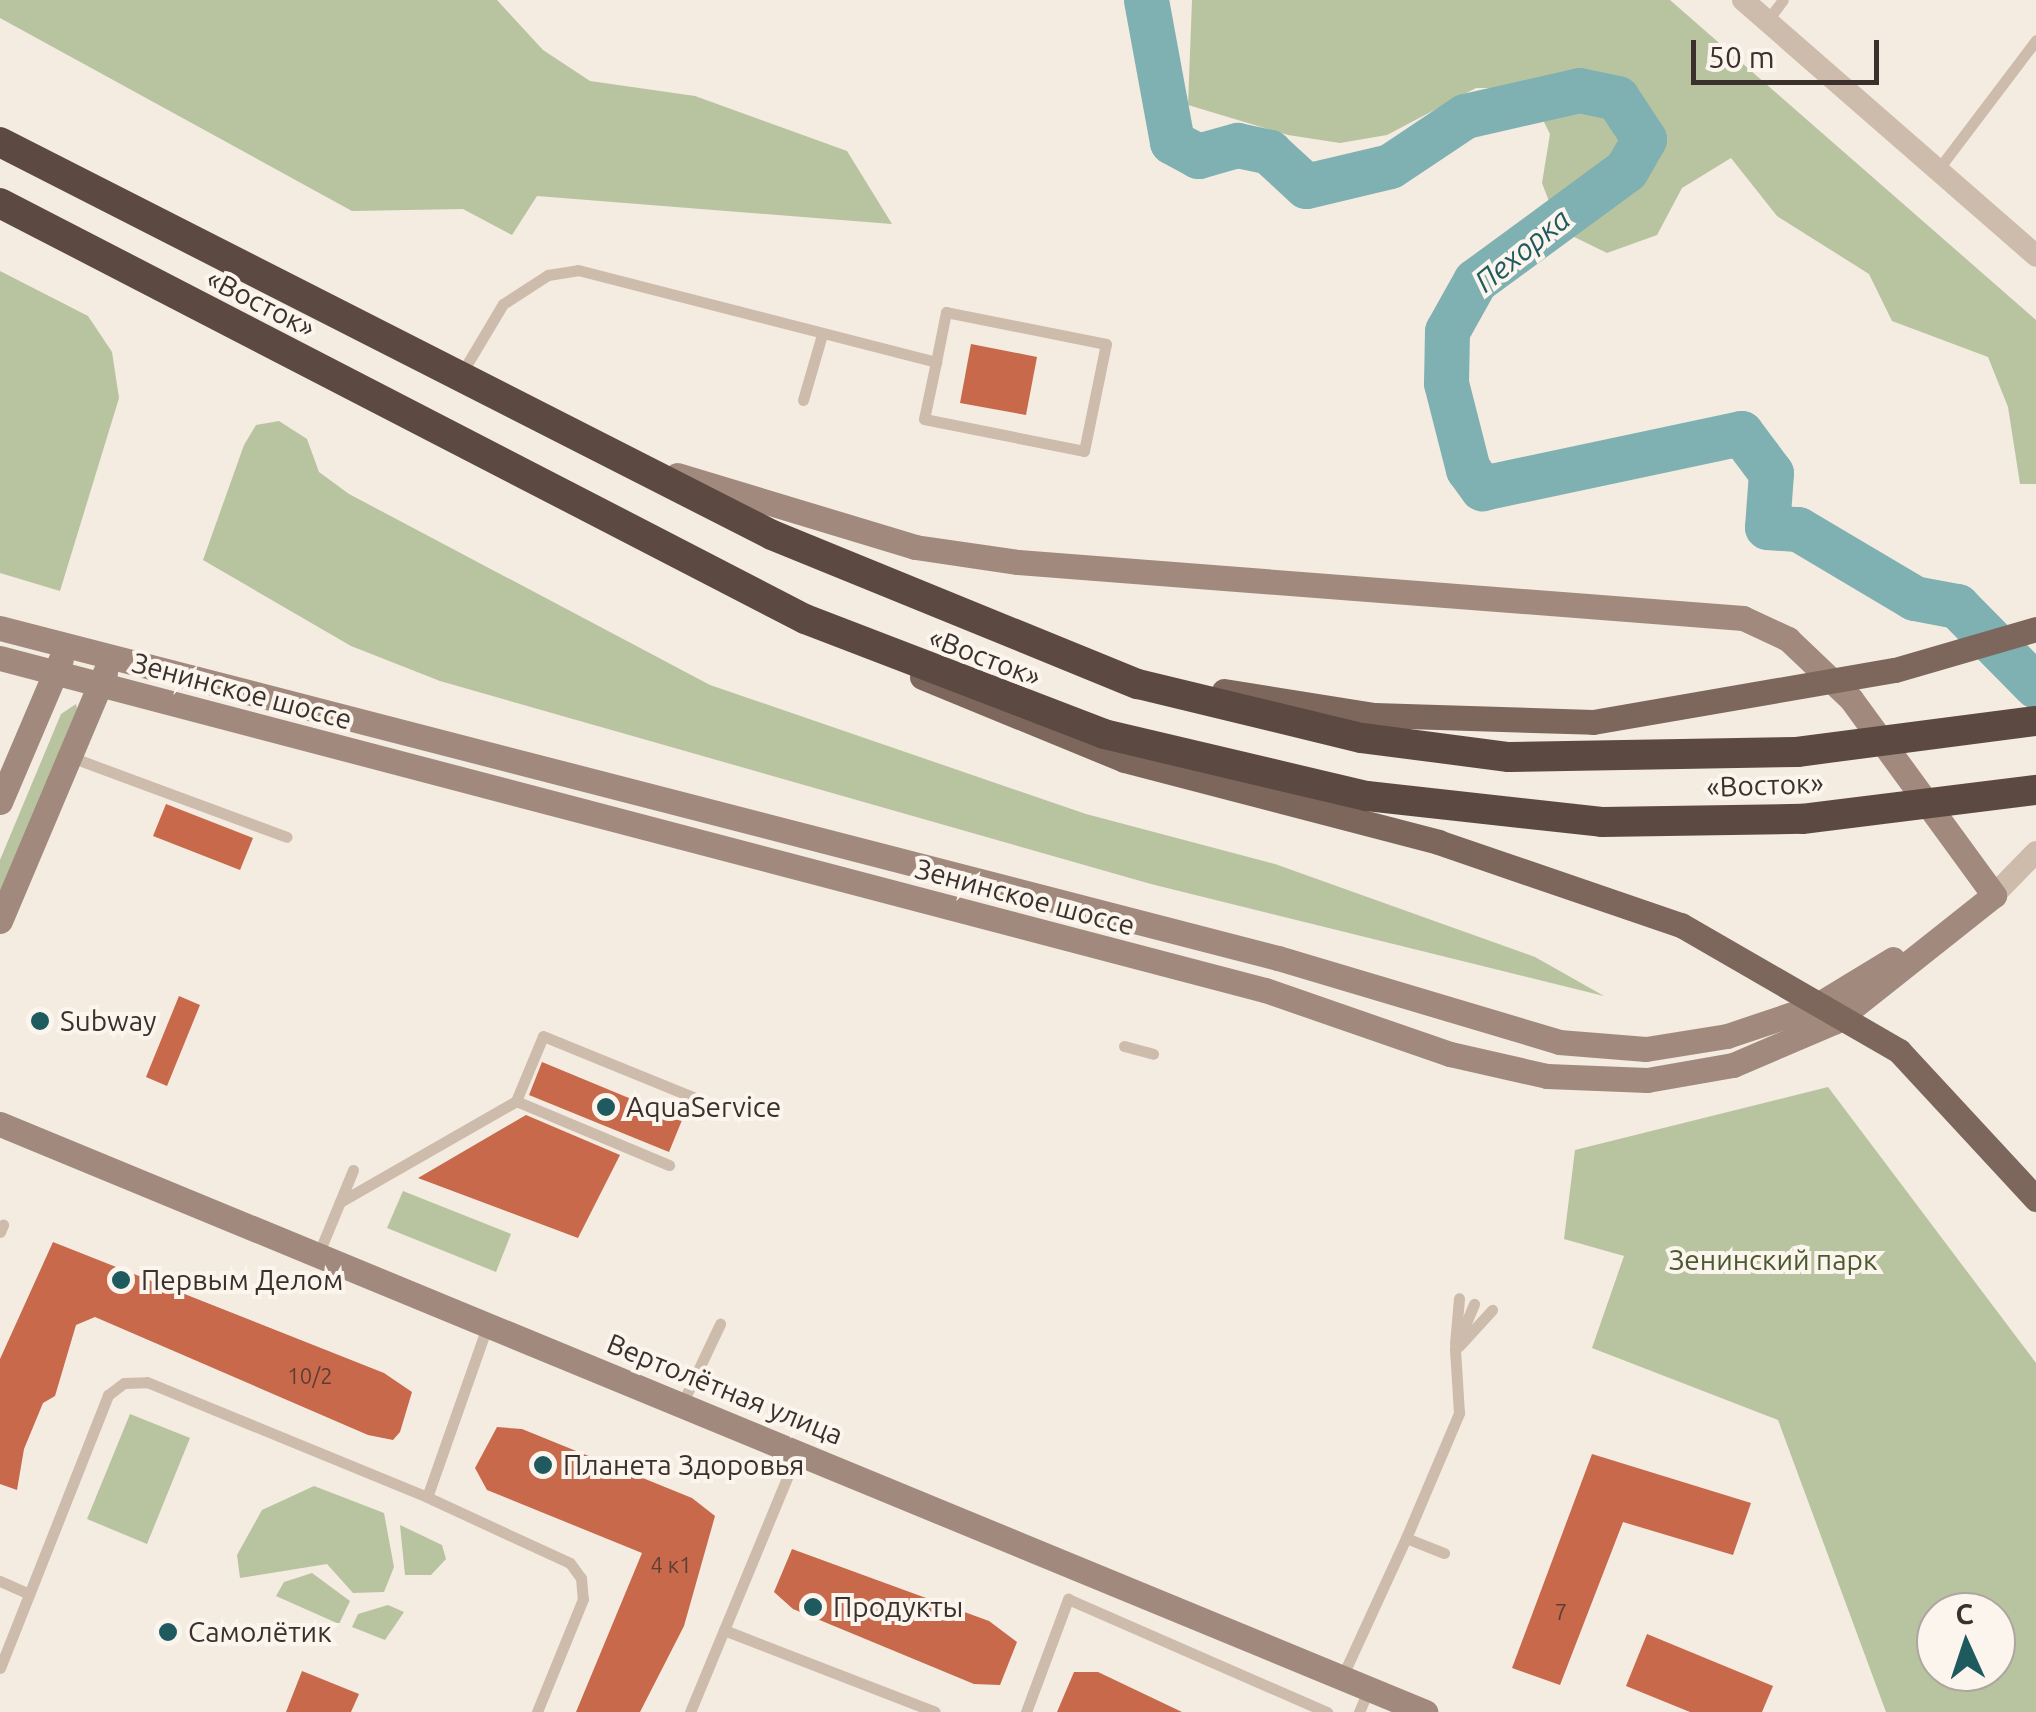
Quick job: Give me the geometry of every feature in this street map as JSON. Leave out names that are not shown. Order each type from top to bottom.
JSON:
[{"type":"highway","name":"«Восток»","points":[[0,142],[772,535],[1031,646],[1138,684],[1362,738],[1582,760],[1797,752],[2036,721]]},
{"type":"highway","name":"«Восток»","points":[[3,204],[805,619],[1104,734],[1368,796],[1602,822],[1802,818],[2036,790]]},
{"type":"main road","points":[[0,628],[1278,958],[1559,1042],[1646,1049],[1726,1036],[1816,1006],[1994,895],[1851,699],[1788,639],[1743,618],[914,548],[623,458]]},
{"type":"main road","points":[[805,619],[1000,715],[1282,808],[1592,890],[1789,979],[1898,1051],[2036,1199]]},
{"type":"main road","points":[[1031,646],[1241,695],[1508,726],[1593,722],[1797,689],[2036,630]]},
{"type":"main road","points":[[0,802],[67,646]]},
{"type":"main road","points":[[0,921],[111,657]]},
{"type":"main road","name":"Зенинское шоссе","points":[[0,658],[1265,990],[1450,1054],[1547,1076],[1647,1080],[1733,1065],[1834,1022],[1994,895]]},
{"type":"main road","name":"Вертолётная улица","points":[[0,1124],[1344,1675],[1425,1712]]},
{"type":"street","points":[[1743,0],[2036,256]]},
{"type":"street","points":[[1994,895],[2036,852]]},
{"type":"lane","points":[[1767,21],[1783,0]]},
{"type":"lane","points":[[1937,171],[2036,40]]},
{"type":"lane","points":[[460,376],[503,304],[548,275],[578,270],[821,338],[936,362]]},
{"type":"lane","points":[[946,312],[1106,344],[1084,450],[924,419],[936,362],[946,312]]},
{"type":"lane","points":[[803,400],[821,338]]},
{"type":"lane","points":[[68,756],[287,837]]},
{"type":"lane","points":[[340,1202],[516,1101],[543,1036],[695,1098]]},
{"type":"lane","points":[[1124,1046],[1153,1054]]},
{"type":"lane","points":[[516,1101],[669,1165]]},
{"type":"lane","points":[[318,1255],[352,1170]]},
{"type":"lane","points":[[1344,1675],[1459,1414],[1459,1298]]},
{"type":"lane","points":[[1456,1349],[1474,1304]]},
{"type":"lane","points":[[1456,1349],[1492,1310]]},
{"type":"lane","points":[[428,1497],[488,1324]]},
{"type":"lane","points":[[682,1404],[720,1324]]},
{"type":"lane","points":[[0,1668],[108,1394],[124,1383],[148,1382],[428,1497],[570,1563],[581,1578],[583,1599],[536,1712]]},
{"type":"lane","points":[[690,1712],[798,1452]]},
{"type":"lane","points":[[1406,1538],[1444,1553]]},
{"type":"lane","points":[[1026,1712],[1080,1567]]},
{"type":"lane","points":[[0,1581],[29,1594]]},
{"type":"lane","points":[[1068,1600],[1327,1712]]},
{"type":"lane","points":[[724,1630],[936,1712]]},
{"type":"lane","points":[[1359,1712],[1370,1686]]},
{"type":"green space","points":[[0,0],[497,0],[543,50],[590,81],[695,96],[847,151],[892,224],[537,196],[512,235],[463,209],[352,211],[0,18]]},
{"type":"green space","points":[[1192,0],[1670,0],[2036,320],[2036,484],[2020,484],[2008,407],[1988,357],[1892,321],[1869,274],[1777,216],[1731,158],[1682,188],[1657,235],[1607,253],[1560,230],[1542,183],[1550,134],[1527,88],[1476,88],[1387,135],[1340,143],[1288,135],[1188,105]]},
{"type":"green space","points":[[0,271],[88,316],[112,352],[119,398],[60,591],[0,573]]},
{"type":"green space","points":[[279,421],[307,439],[319,472],[349,494],[710,685],[1086,814],[1275,864],[1535,957],[1604,996],[1151,884],[440,681],[351,646],[203,560],[244,445],[256,425]]},
{"type":"green space","points":[[76,704],[0,893],[0,860],[61,714]]},
{"type":"green space","name":"Зенинский парк","points":[[1828,1087],[2036,1363],[2036,1712],[1886,1712],[1778,1420],[1592,1348],[1624,1256],[1564,1239],[1575,1150]]},
{"type":"green space","points":[[403,1191],[511,1234],[496,1272],[387,1228]]},
{"type":"green space","points":[[130,1414],[190,1438],[147,1544],[87,1519]]},
{"type":"green space","points":[[314,1486],[384,1513],[394,1567],[384,1592],[353,1593],[327,1564],[240,1578],[237,1555],[262,1510]]},
{"type":"green space","points":[[400,1525],[442,1545],[446,1559],[431,1575],[405,1575]]},
{"type":"green space","points":[[312,1573],[350,1601],[339,1624],[276,1596],[284,1582]]},
{"type":"green space","points":[[388,1605],[404,1612],[385,1640],[352,1627],[358,1614]]},
{"type":"building","points":[[971,344],[1037,357],[1026,415],[960,403]]},
{"type":"building","points":[[166,804],[253,838],[240,870],[153,836]]},
{"type":"building","points":[[179,996],[200,1005],[167,1086],[146,1077]]},
{"type":"building","name":"AquaService","points":[[542,1062],[682,1120],[669,1152],[529,1095]]},
{"type":"building","points":[[526,1115],[620,1155],[578,1238],[418,1178]]},
{"type":"building","points":[[53,1242],[384,1373],[412,1392],[400,1432],[393,1440],[368,1435],[95,1317],[76,1325],[55,1396],[43,1403],[24,1449],[17,1490],[0,1484],[0,1359]]},
{"type":"building","points":[[497,1427],[522,1429],[692,1498],[715,1516],[684,1626],[640,1712],[576,1712],[642,1553],[487,1490],[475,1468]]},
{"type":"building","points":[[1592,1454],[1751,1503],[1733,1555],[1623,1522],[1560,1685],[1512,1668]]},
{"type":"building","points":[[792,1549],[989,1621],[1017,1642],[1000,1685],[974,1684],[793,1609],[774,1592]]},
{"type":"building","points":[[1647,1634],[1773,1686],[1762,1712],[1690,1712],[1626,1686]]},
{"type":"building","points":[[302,1671],[359,1694],[351,1712],[286,1712]]},
{"type":"building","points":[[1074,1672],[1098,1672],[1182,1712],[1057,1712]]},
{"type":"waterway","name":"Пехорка","points":[[1146,0],[1172,142],[1198,156],[1237,145],[1269,152],[1306,186],[1390,166],[1465,116],[1579,90],[1617,98],[1644,139],[1626,170],[1475,281],[1447,331],[1446,383],[1468,469],[1482,488],[1741,433],[1771,473],[1767,527],[1798,529],[1914,598],[1957,606],[2036,686]]},
{"type":"place","name":"Subway","points":[[40,1021]]},
{"type":"place","name":"AquaService","points":[[606,1107]]},
{"type":"place","name":"Первым Делом","points":[[121,1280]]},
{"type":"place","name":"Планета Здоровья","points":[[543,1465]]},
{"type":"place","name":"Продукты","points":[[813,1607]]},
{"type":"place","name":"Самолётик","points":[[168,1632]]}]
